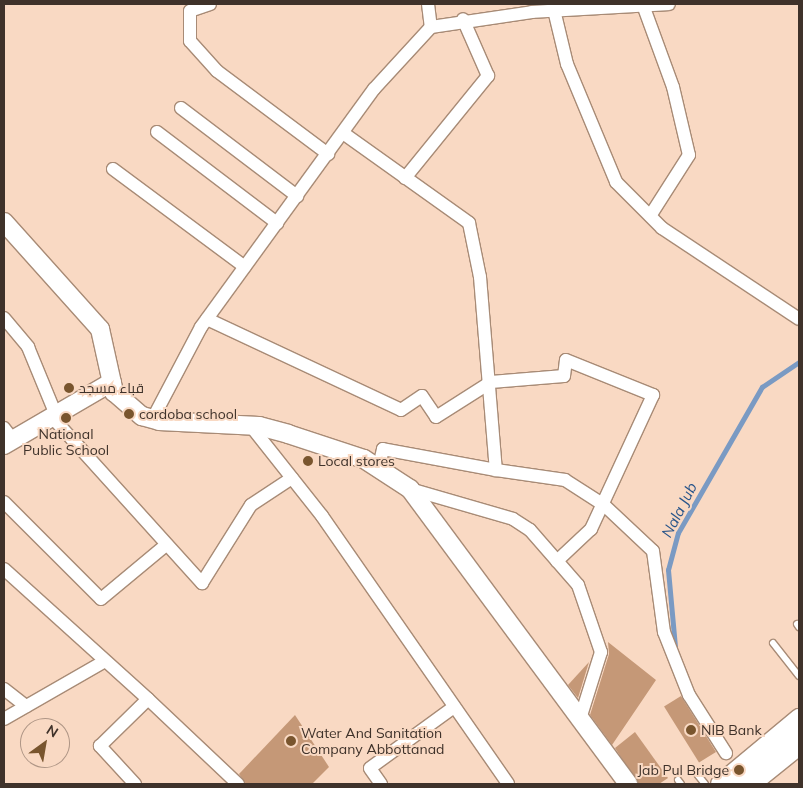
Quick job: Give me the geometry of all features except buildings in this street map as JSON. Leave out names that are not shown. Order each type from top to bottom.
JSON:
[{"type":"highway","points":[[747,778],[799,719]]},
{"type":"highway","points":[[747,778],[799,743]]},
{"type":"street","points":[[210,4],[190,11],[190,41],[217,72],[328,154]]},
{"type":"street","points":[[428,4],[431,27]]},
{"type":"street","points":[[152,420],[207,319],[374,89],[431,27],[463,19],[567,7],[669,4]]},
{"type":"street","points":[[643,5],[673,87],[689,155],[650,216]]},
{"type":"street","points":[[554,10],[568,64],[616,182],[650,216],[799,319]]},
{"type":"street","points":[[405,178],[488,76],[463,19]]},
{"type":"street","points":[[181,108],[297,196]]},
{"type":"street","points":[[157,132],[277,224]]},
{"type":"street","points":[[343,133],[469,223],[480,276],[491,382],[496,470]]},
{"type":"street","points":[[113,169],[245,267]]},
{"type":"street","points":[[4,222],[100,329],[112,382],[120,400],[152,420],[250,425],[335,448],[379,466],[410,489],[628,784]]},
{"type":"street","points":[[4,318],[28,347],[54,416],[166,545],[202,583],[251,505],[292,478]]},
{"type":"street","points":[[207,319],[401,410],[422,396],[436,417],[491,382],[564,376],[566,360],[653,395],[604,505],[591,528],[557,561]]},
{"type":"street","points":[[7,438],[54,416],[112,382]]},
{"type":"street","points":[[250,425],[292,478],[508,784]]},
{"type":"street","points":[[379,466],[382,449],[496,470],[564,480],[604,505],[653,551],[664,632],[689,695],[726,753]]},
{"type":"street","points":[[410,489],[513,519],[530,530],[578,585],[601,652],[580,719]]},
{"type":"street","points":[[4,502],[101,599],[166,545]]},
{"type":"street","points":[[4,569],[148,699],[238,784]]},
{"type":"street","points":[[4,719],[105,661]]},
{"type":"street","points":[[4,689],[26,706]]},
{"type":"street","points":[[135,784],[100,746],[148,699]]},
{"type":"street","points":[[381,784],[370,768],[454,707]]},
{"type":"lane","points":[[773,643],[799,676]]},
{"type":"lane","points":[[693,769],[705,784]]},
{"type":"waterway","name":"Nala Jub","points":[[675,647],[668,570],[678,533],[762,387],[799,362]]},
{"type":"place","name":"قباء مسجد","points":[[69,388]]},
{"type":"place","name":"cordoba school","points":[[129,414]]},
{"type":"place","name":"National Public School","points":[[66,418]]},
{"type":"place","name":"Local stores","points":[[308,461]]},
{"type":"place","name":"NIB Bank","points":[[691,730]]},
{"type":"place","name":"Water And Sanitation Company Abbottanad","points":[[291,741]]},
{"type":"place","name":"Jab Pul Bridge","points":[[739,770]]}]
